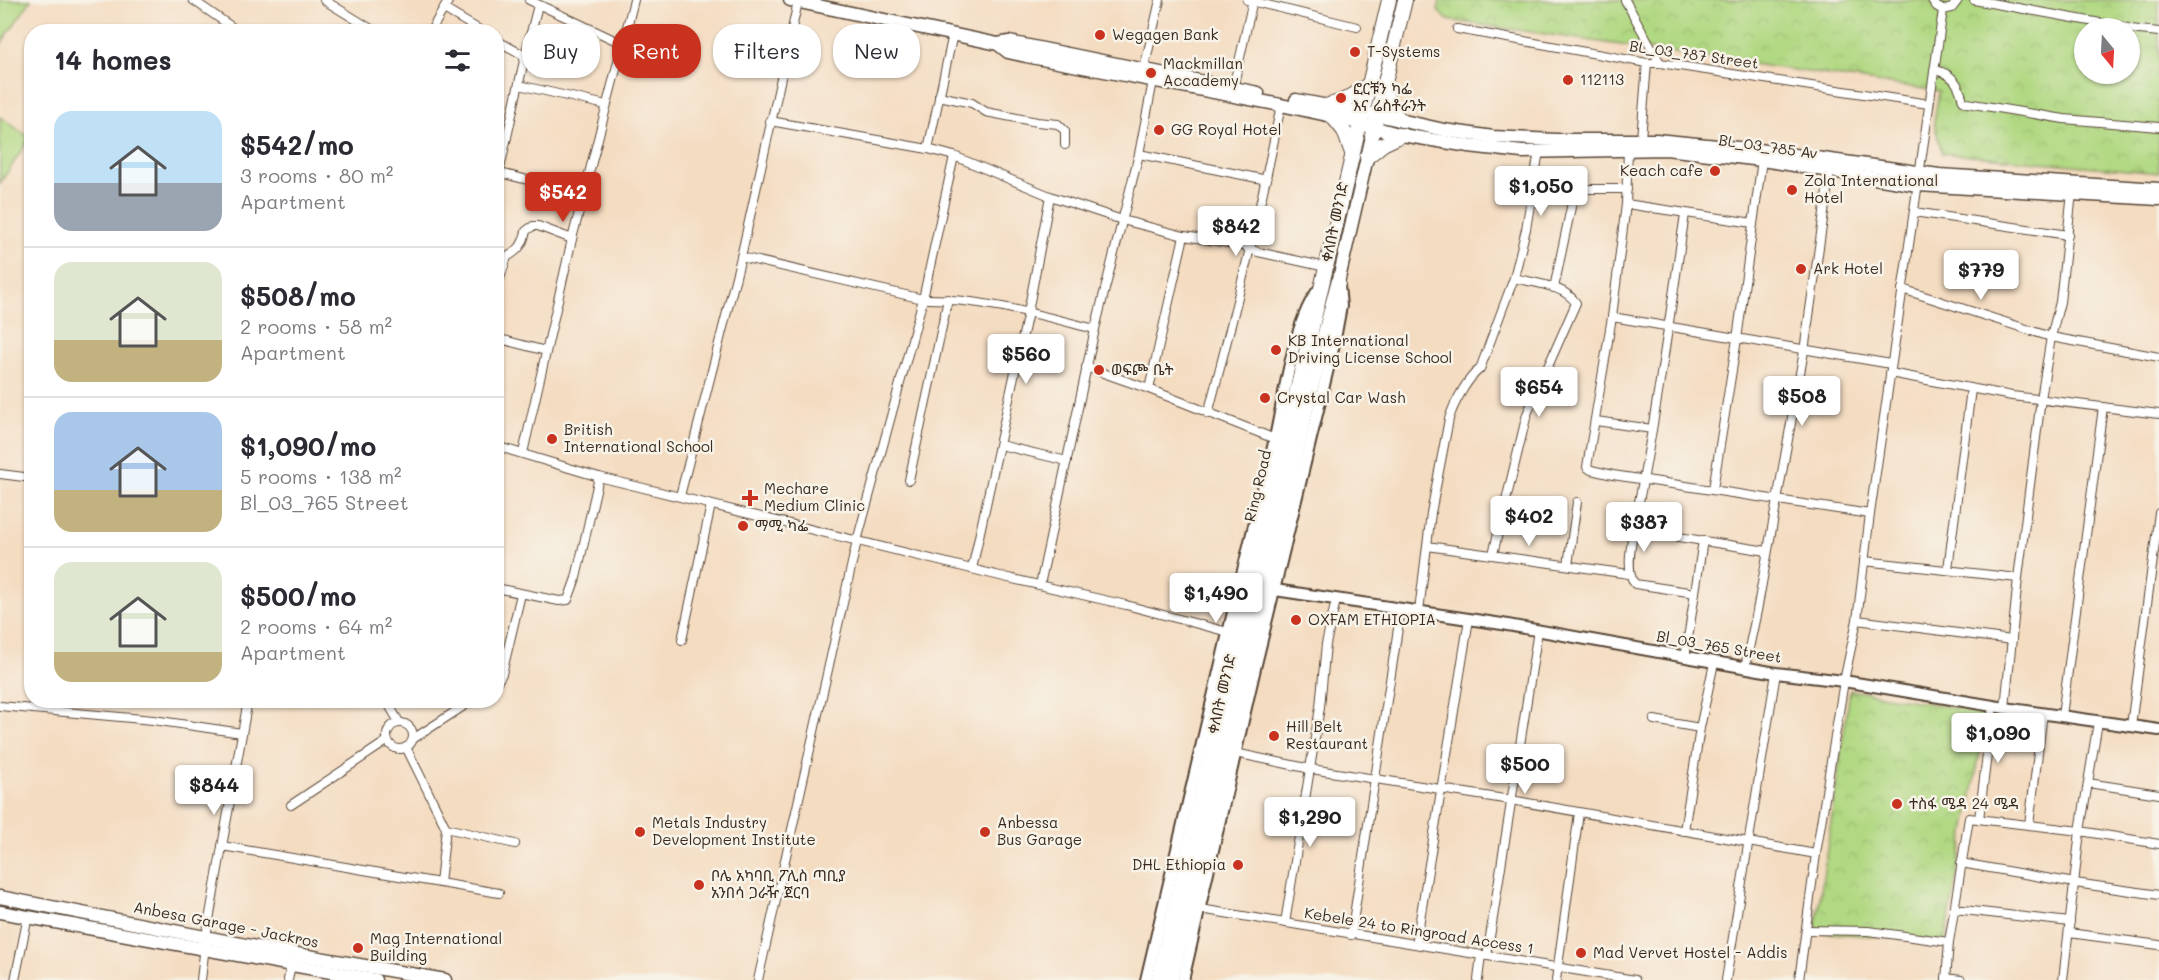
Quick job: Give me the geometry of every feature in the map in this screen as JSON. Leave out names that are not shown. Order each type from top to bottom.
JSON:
[{"type":"highway","name":"Ring Road","points":[[1158,980],[1389,0]]},
{"type":"highway","points":[[1374,126],[1405,0]]},
{"type":"highway","points":[[1352,153],[1344,131],[1329,111],[1370,83]]},
{"type":"highway","points":[[1384,87],[1390,109],[1401,120]]},
{"type":"highway","points":[[1367,157],[1383,144],[1402,135]]},
{"type":"highway","name":"ቀለበት መንገድ","points":[[1171,980],[1338,283]]},
{"type":"main road","points":[[794,1],[998,44],[1010,42],[1233,88],[1360,118],[1374,126]]},
{"type":"main road","points":[[998,44],[1008,52],[1281,105],[1329,111]]},
{"type":"main road","name":"BL_03_785 Av","points":[[1374,126],[1401,120],[1444,130],[1514,139],[1641,139],[1758,150],[1919,179],[1995,179],[2159,189]]},
{"type":"main road","name":"BL_03_785 Av","points":[[1374,126],[1402,135],[1522,152],[1666,149],[1762,160],[1830,171],[2159,199]]},
{"type":"main road","name":"ቀለበት መንገድ","points":[[1338,283],[1374,126]]},
{"type":"main road","name":"Anbesa Garage - Jackros","points":[[0,896],[206,943],[445,980]]},
{"type":"main road","points":[[0,912],[206,943],[291,965],[375,980]]},
{"type":"street","points":[[193,0],[228,24]]},
{"type":"street","points":[[324,0],[363,24]]},
{"type":"street","points":[[435,24],[449,0]]},
{"type":"street","points":[[529,0],[612,39]]},
{"type":"street","points":[[628,24],[634,0]]},
{"type":"street","points":[[1144,69],[1160,0]]},
{"type":"street","points":[[1233,88],[1251,0],[1357,27]]},
{"type":"street","points":[[1625,0],[1660,63]]},
{"type":"street","points":[[1932,0],[1935,6],[1943,10],[1952,8],[1958,0]]},
{"type":"street","points":[[1974,0],[2074,19]]},
{"type":"street","points":[[680,496],[741,257],[794,1]]},
{"type":"street","points":[[533,24],[538,5]]},
{"type":"street","points":[[444,9],[469,24]]},
{"type":"street","points":[[1799,980],[1816,854],[1844,681],[1857,620],[1891,364],[1943,10]]},
{"type":"street","name":"BL_03_787 Street","points":[[1457,29],[1647,63],[1660,63],[1929,104]]},
{"type":"street","points":[[2140,30],[2159,32]]},
{"type":"street","points":[[928,149],[953,34]]},
{"type":"street","points":[[504,44],[522,54]]},
{"type":"street","points":[[1641,139],[1647,63]]},
{"type":"street","points":[[504,149],[522,70]]},
{"type":"street","points":[[1934,70],[1945,72],[1954,79],[1963,101],[1967,103],[2064,119],[2159,127]]},
{"type":"street","points":[[523,453],[572,239],[614,78]]},
{"type":"street","points":[[1040,585],[1086,367],[1139,154],[1153,81]]},
{"type":"street","points":[[519,85],[606,105]]},
{"type":"street","points":[[939,96],[972,103],[986,112],[1058,124],[1065,131],[1065,145]]},
{"type":"street","points":[[1208,414],[1251,250],[1281,105]]},
{"type":"street","points":[[770,121],[928,149],[954,156],[1050,196],[1122,220],[1184,236],[1241,245],[1251,250],[1326,267]]},
{"type":"street","points":[[1628,149],[1626,204],[1612,317],[1587,467],[1591,470],[1644,479],[1870,514]]},
{"type":"street","points":[[1419,611],[1431,513],[1451,411],[1472,374],[1480,369],[1515,278],[1539,151]]},
{"type":"street","points":[[1139,154],[1267,180]]},
{"type":"street","points":[[758,980],[857,541],[923,299],[954,156]]},
{"type":"street","points":[[1713,489],[1762,160]]},
{"type":"street","points":[[1745,667],[1804,351],[1830,171]]},
{"type":"street","points":[[504,174],[584,194]]},
{"type":"street","points":[[1554,288],[1571,197],[1580,189],[1627,189]]},
{"type":"street","points":[[2005,708],[2018,578],[2041,399],[2051,337],[2060,302],[2072,193]]},
{"type":"street","points":[[972,568],[1028,312],[1050,196]]},
{"type":"street","points":[[1626,204],[1753,223]]},
{"type":"street","points":[[1914,212],[2068,235]]},
{"type":"street","points":[[1685,214],[1669,325],[1634,530],[1629,574],[1635,584],[1695,593]]},
{"type":"street","points":[[504,266],[507,257],[518,250],[523,244],[526,231],[533,226],[572,239]]},
{"type":"street","points":[[1149,389],[1184,236]]},
{"type":"street","points":[[741,257],[923,299],[948,299],[1028,312],[1095,329]]},
{"type":"street","points":[[1493,554],[1527,414],[1576,303],[1571,296],[1554,288],[1515,278]]},
{"type":"street","points":[[1183,980],[1339,321],[1341,306],[1338,283]]},
{"type":"street","points":[[1146,980],[1200,746],[1275,440],[1290,366],[1305,312],[1322,285]]},
{"type":"street","points":[[1902,289],[2051,337],[2159,357]]},
{"type":"street","points":[[909,480],[948,299]]},
{"type":"street","points":[[1612,317],[1891,364]]},
{"type":"street","points":[[504,340],[546,351]]},
{"type":"street","points":[[1086,367],[1149,389],[1275,440]]},
{"type":"street","points":[[1890,373],[1971,389],[2159,414]]},
{"type":"street","points":[[1948,569],[1971,389]]},
{"type":"street","points":[[2062,716],[2103,407]]},
{"type":"street","points":[[1596,421],[1652,429]]},
{"type":"street","points":[[1000,445],[1066,461]]},
{"type":"street","points":[[504,448],[599,477],[1228,632]]},
{"type":"street","points":[[0,474],[24,477]]},
{"type":"street","points":[[504,590],[559,602],[568,600],[572,594],[599,477]]},
{"type":"street","points":[[1568,565],[1577,502]]},
{"type":"street","points":[[682,640],[711,505]]},
{"type":"street","points":[[2131,726],[2159,513]]},
{"type":"street","points":[[1634,530],[1767,551]]},
{"type":"street","points":[[1685,658],[1703,540]]},
{"type":"street","points":[[1427,546],[1629,574]]},
{"type":"street","points":[[1864,561],[2018,578]]},
{"type":"street","name":"Bl_03_765 Street","points":[[1275,590],[1538,630],[1776,673],[1844,681],[2005,708],[2159,730]]},
{"type":"street","points":[[504,666],[521,594]]},
{"type":"street","points":[[1285,923],[1311,769],[1326,644],[1336,600]]},
{"type":"street","points":[[1351,935],[1401,609]]},
{"type":"street","points":[[1416,944],[1469,619]]},
{"type":"street","points":[[1857,620],[2012,640]]},
{"type":"street","points":[[1478,980],[1511,800],[1538,630]]},
{"type":"street","points":[[1684,831],[1700,728],[1714,663]]},
{"type":"street","points":[[1726,980],[1776,673]]},
{"type":"street","points":[[0,706],[24,705]]},
{"type":"street","points":[[1979,819],[1993,706]]},
{"type":"street","points":[[60,708],[242,733]]},
{"type":"street","points":[[201,980],[247,708]]},
{"type":"street","points":[[391,708],[399,722],[409,726],[413,739]]},
{"type":"street","points":[[399,722],[387,730],[387,741],[395,749],[406,747],[413,739],[461,708]]},
{"type":"street","points":[[2028,825],[2043,713]]},
{"type":"street","points":[[1654,720],[1700,728]]},
{"type":"street","points":[[2064,980],[2080,831],[2098,722]]},
{"type":"street","points":[[291,805],[387,741]]},
{"type":"street","points":[[406,747],[446,828],[440,883]]},
{"type":"street","points":[[1235,753],[1311,769],[1511,800],[1816,854]]},
{"type":"street","points":[[2088,783],[2159,794]]},
{"type":"street","points":[[1556,980],[1579,813]]},
{"type":"street","points":[[1961,980],[1946,979],[1949,942],[1970,817],[2159,844]]},
{"type":"street","points":[[446,828],[515,844]]},
{"type":"street","points":[[222,846],[499,893]]},
{"type":"street","points":[[1961,863],[2159,895]]},
{"type":"street","name":"Kebele 24 to Ringroad Access 1","points":[[1200,909],[1635,980]]},
{"type":"street","points":[[1954,909],[2070,922]]},
{"type":"street","points":[[15,980],[28,916]]},
{"type":"street","points":[[1807,930],[1868,931],[1949,942]]},
{"type":"street","points":[[2069,933],[2159,945]]},
{"type":"street","points":[[288,980],[291,965]]},
{"type":"green space","points":[[0,0],[31,0],[0,45]]},
{"type":"green space","points":[[1440,0],[2159,0],[2159,173],[1942,153],[1934,122],[1939,91],[1448,20],[1438,11]]},
{"type":"green space","points":[[0,117],[24,134],[24,147],[0,183]]},
{"type":"green space","points":[[1850,690],[1987,713],[1945,941],[1815,932]]},
{"type":"place","name":"Wegagen Bank","points":[[1100,35]]},
{"type":"place","name":"T-Systems","points":[[1355,52]]},
{"type":"place","name":"Mackmillan Accademy","points":[[1151,73]]},
{"type":"place","name":"112113","points":[[1568,80]]},
{"type":"place","name":"ፎርቹን ካፌ እና ሬስቶራንት","points":[[1341,98]]},
{"type":"place","name":"GG Royal Hotel","points":[[1159,130]]},
{"type":"place","name":"Keach cafe","points":[[1715,171]]},
{"type":"place","name":"Zola International Hotel","points":[[1792,190]]},
{"type":"place","name":"Ark Hotel","points":[[1801,269]]},
{"type":"place","name":"KB International Driving License School","points":[[1276,350]]},
{"type":"place","name":"ወፍጮ ቤት","points":[[1099,370]]},
{"type":"place","name":"Crystal Car Wash","points":[[1265,398]]},
{"type":"place","name":"British International School","points":[[552,439]]},
{"type":"place","name":"Mechare Medium Clinic","points":[[750,498]]},
{"type":"place","name":"ማሚ ካፌ","points":[[743,526]]},
{"type":"place","name":"OXFAM ETHIOPIA","points":[[1296,620]]},
{"type":"place","name":"Hill Belt Restaurant","points":[[1274,736]]},
{"type":"place","name":"ተስፋ ሜዳ 24 ሜዳ","points":[[1897,804]]},
{"type":"place","name":"Metals Industry Development Institute","points":[[640,832]]},
{"type":"place","name":"Anbessa Bus Garage","points":[[985,832]]},
{"type":"place","name":"DHL Ethiopia","points":[[1238,865]]},
{"type":"place","name":"ቦሌ አካባቢ ፖሊስ ጣቢያ አንበሳ ጋራዥ ጀርባ","points":[[699,885]]},
{"type":"place","name":"Mag International Building","points":[[358,948]]},
{"type":"place","name":"Mad Vervet Hostel - Addis","points":[[1581,953]]}]
